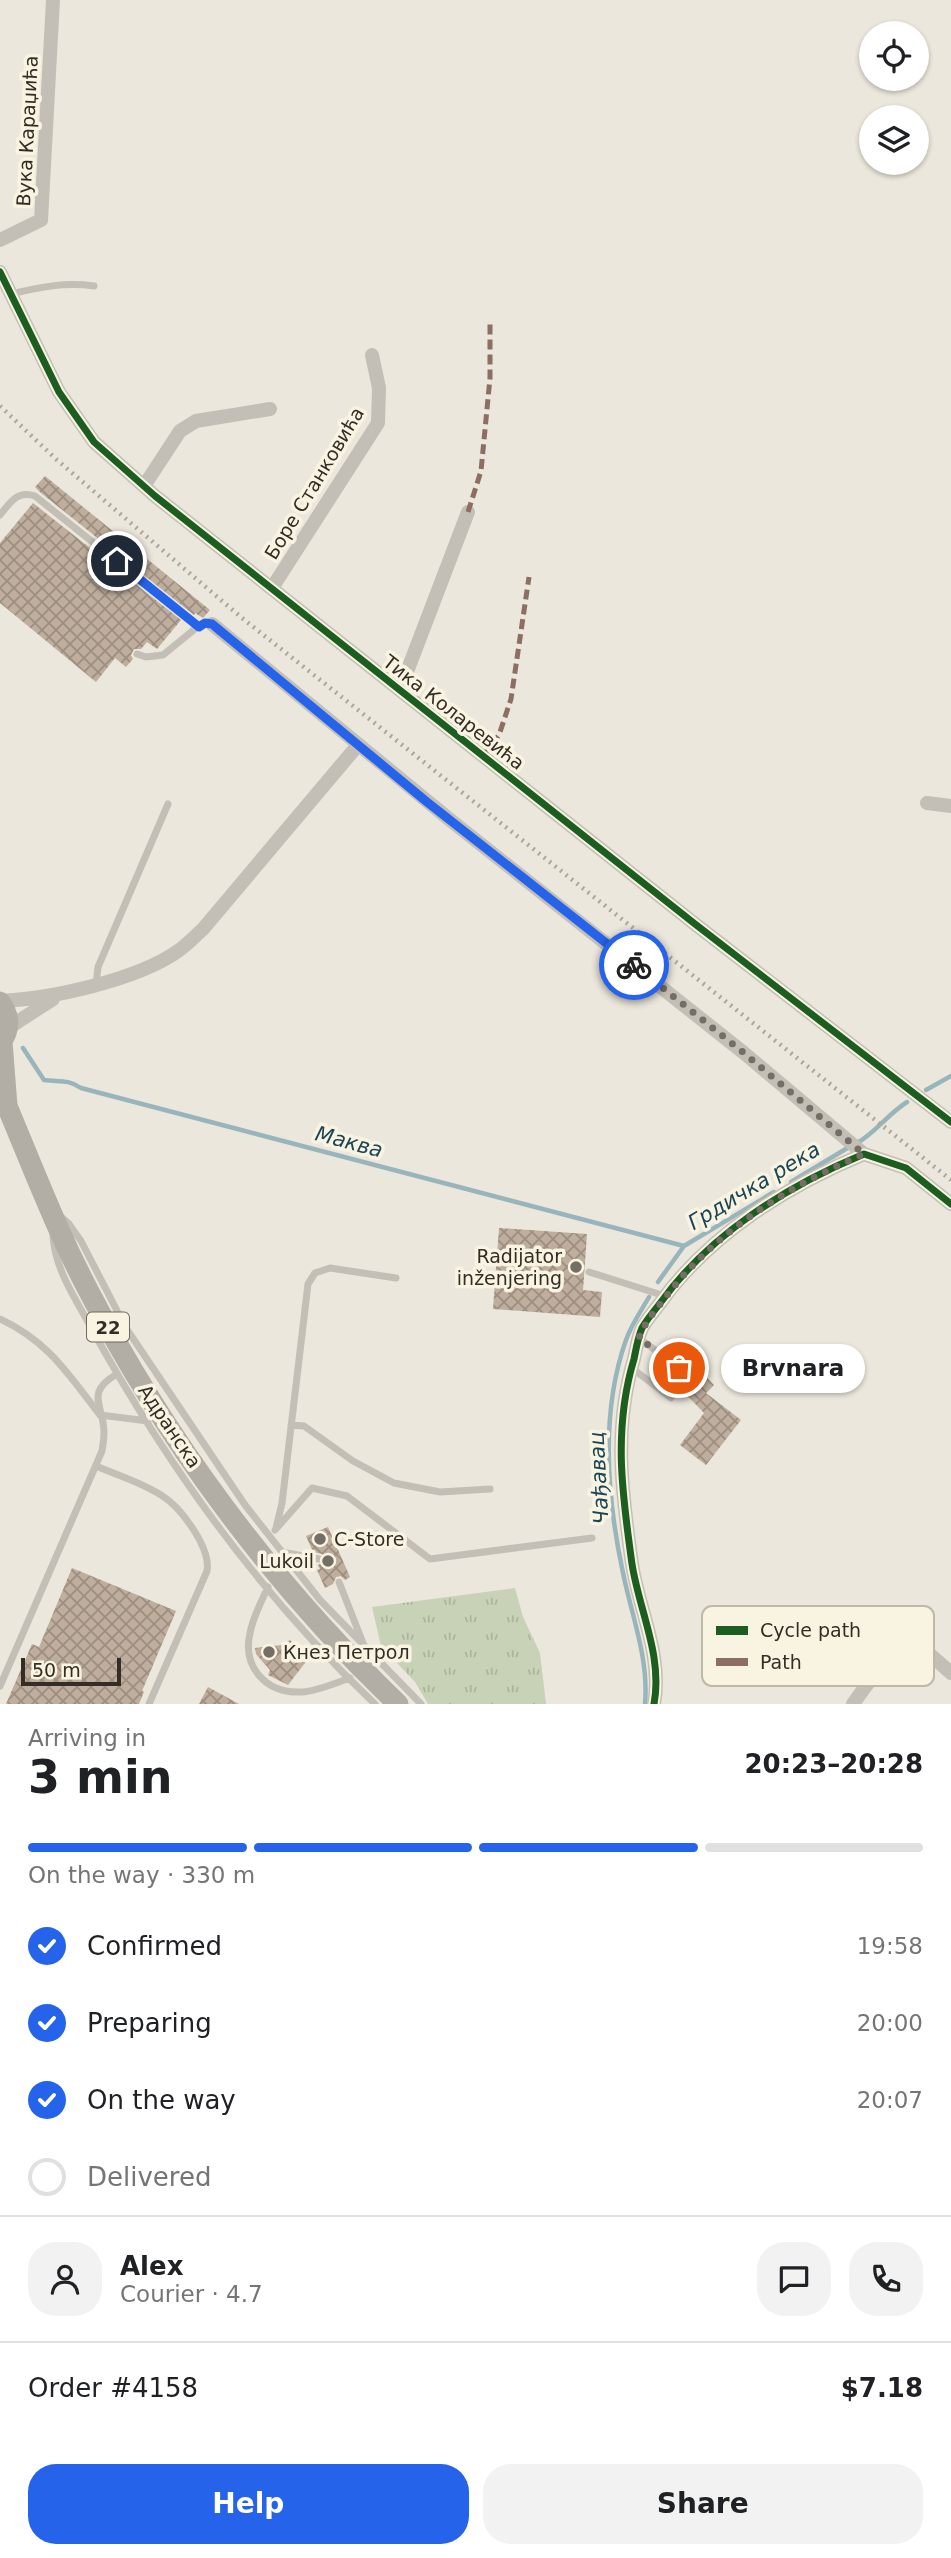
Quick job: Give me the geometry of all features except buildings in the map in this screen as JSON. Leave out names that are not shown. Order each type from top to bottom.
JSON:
[{"type":"main road","name":"22","points":[[0,1001],[8,1018],[3,1038]]},
{"type":"main road","name":"Адранска","points":[[3,1038],[4,1101],[73,1259],[119,1347],[150,1398],[260,1554],[309,1612],[398,1704]]},
{"type":"street","name":"Вука Караџића","points":[[0,240],[41,220],[53,0]]},
{"type":"street","name":"Тика Коларевића","points":[[0,272],[60,392],[94,442],[144,486],[400,690],[695,924],[951,1122]]},
{"type":"street","name":"Боре Станковића","points":[[272,588],[378,423],[379,388],[372,355]]},
{"type":"street","points":[[144,486],[180,431],[196,421],[270,409]]},
{"type":"street","points":[[400,690],[468,512]]},
{"type":"street","points":[[205,625],[744,1053],[861,1152],[906,1168],[951,1204]]},
{"type":"street","points":[[0,1001],[27,1001],[61,995],[165,959],[180,950],[203,929],[358,745]]},
{"type":"street","points":[[927,803],[951,806]]},
{"type":"street","points":[[3,1038],[61,995]]},
{"type":"street","points":[[654,1704],[657,1690],[655,1659],[633,1567],[621,1477],[621,1419],[642,1328],[677,1281],[737,1224],[823,1171],[861,1152]]},
{"type":"street","points":[[934,1660],[951,1673]]},
{"type":"street","points":[[853,1704],[866,1686]]},
{"type":"lane","points":[[10,295],[44,286],[72,283],[94,286]]},
{"type":"lane","points":[[0,515],[16,497],[35,495],[205,625],[163,655],[146,657],[137,654]]},
{"type":"lane","points":[[96,984],[98,967],[168,804]]},
{"type":"lane","points":[[52,1210],[53,1241],[58,1264],[117,1374],[219,1527],[295,1620],[372,1703]]},
{"type":"lane","points":[[52,1210],[69,1224],[81,1241],[126,1328],[245,1505],[320,1600],[421,1704]]},
{"type":"lane","points":[[271,1539],[282,1503],[308,1284],[315,1273],[330,1268],[397,1278]]},
{"type":"lane","points":[[589,1272],[666,1296]]},
{"type":"lane","points":[[0,1319],[33,1337],[53,1355],[100,1415],[148,1421]]},
{"type":"lane","points":[[639,1338],[679,1368]]},
{"type":"lane","points":[[631,1368],[671,1398]]},
{"type":"lane","points":[[0,1686],[102,1451],[104,1431],[97,1395],[100,1387],[117,1374]]},
{"type":"lane","points":[[291,1425],[304,1426],[353,1461],[394,1483],[440,1492],[490,1489]]},
{"type":"lane","points":[[96,1466],[163,1496],[178,1511],[206,1551],[207,1571],[149,1704]]},
{"type":"lane","points":[[275,1530],[312,1488],[347,1496],[430,1559],[592,1538]]},
{"type":"lane","points":[[282,1552],[319,1559]]},
{"type":"lane","points":[[339,1582],[365,1647]]},
{"type":"lane","points":[[268,1587],[252,1627],[248,1652],[254,1671],[264,1682],[278,1689],[302,1692],[350,1678]]},
{"type":"green space","points":[[515,1588],[523,1617],[540,1653],[546,1704],[428,1704],[415,1682],[381,1646],[372,1607]]},
{"type":"waterway","name":"Маква","points":[[23,1048],[44,1080],[68,1082],[81,1088],[684,1246]]},
{"type":"waterway","name":"Грдичка река","points":[[926,1090],[951,1076]]},
{"type":"waterway","name":"Грдичка река","points":[[857,1143],[907,1102]]},
{"type":"waterway","name":"Грдичка река","points":[[791,1182],[849,1147]]},
{"type":"waterway","name":"Грдичка река","points":[[658,1282],[684,1246],[774,1192]]},
{"type":"waterway","name":"Чађавац","points":[[645,1704],[645,1671],[613,1515],[609,1426],[612,1397],[628,1334],[649,1297]]},
{"type":"railway","points":[[0,406],[57,460],[242,618],[951,1180]]},
{"type":"marked path","points":[[468,512],[481,471],[490,378],[490,323]]},
{"type":"marked path","points":[[483,756],[499,735],[511,699],[529,577]]},
{"type":"cycle path","points":[[0,272],[59,392],[94,442],[155,496],[695,924],[951,1122]]},
{"type":"cycle path","points":[[654,1704],[656,1686],[653,1651],[632,1564],[621,1461],[627,1385],[642,1328],[681,1277],[726,1234],[779,1197],[864,1154],[906,1168],[951,1204]]},
{"type":"way so far","points":[[634,965],[864,1154],[823,1171],[737,1224],[677,1281],[642,1328],[639,1338],[679,1368]]},
{"type":"place","name":"Radijator inženjering","points":[[576,1267]]},
{"type":"place","name":"Brvnara","points":[[679,1368]]},
{"type":"place","name":"C-Store","points":[[320,1539]]},
{"type":"place","name":"Lukoil","points":[[328,1561]]},
{"type":"place","name":"Кнез Петрол","points":[[269,1652]]},
{"type":"route","points":[[117,561],[199,627],[208,622],[212,624],[427,802],[634,965]]}]
